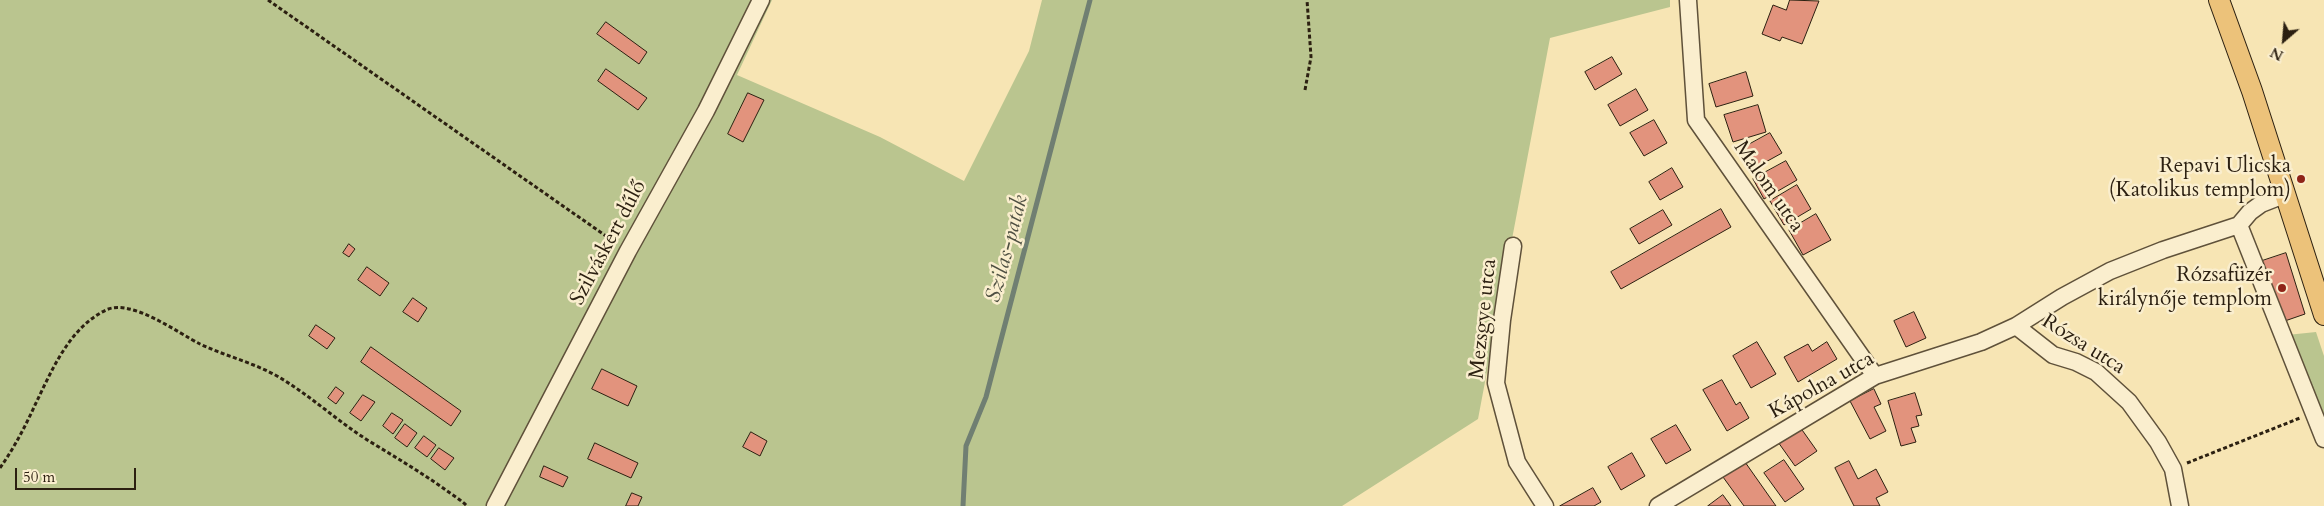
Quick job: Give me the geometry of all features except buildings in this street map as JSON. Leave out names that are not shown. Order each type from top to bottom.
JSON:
[{"type":"main road","points":[[2219,0],[2252,91],[2324,315]]},
{"type":"street","name":"Szilváskert dűlő","points":[[495,506],[628,251],[706,111],[761,0]]},
{"type":"street","name":"Malom utca","points":[[1688,0],[1696,120],[1875,376]]},
{"type":"street","name":"Rózsa utca","points":[[2180,506],[2173,469],[2143,421],[2112,385],[2096,372],[2076,362],[2053,355],[2016,326],[2062,297],[2110,271],[2163,250],[2239,225],[2250,212],[2261,204],[2284,195]]},
{"type":"street","points":[[2239,225],[2324,439]]},
{"type":"street","name":"Mezsgye utca","points":[[1513,246],[1502,320],[1496,383],[1517,462],[1545,506]]},
{"type":"street","name":"Kápolna utca","points":[[1658,506],[1875,376],[1981,342],[2016,326]]},
{"type":"path","points":[[268,0],[628,251]]},
{"type":"path","points":[[1305,90],[1311,56],[1307,0]]},
{"type":"path","points":[[0,468],[20,435],[47,379],[66,346],[91,320],[108,309],[120,308],[143,314],[209,349],[256,365],[283,380],[304,392],[358,434],[419,470],[467,506]]},
{"type":"path","points":[[2173,469],[2228,444],[2249,438],[2314,412]]},
{"type":"green space","points":[[0,0],[772,0],[737,75],[880,137],[964,181],[1029,51],[1042,0],[1670,0],[1670,7],[1550,38],[1478,419],[1342,506],[0,506]]},
{"type":"green space","points":[[2316,332],[2324,356],[2324,431],[2287,335]]},
{"type":"waterway","name":"Szilas-patak","points":[[963,506],[966,446],[986,397],[1090,0]]},
{"type":"place","name":"Repavi Ulicska (Katolikus templom)","points":[[2301,179]]},
{"type":"place","name":"Rózsafüzér királynője templom","points":[[2282,288]]}]
